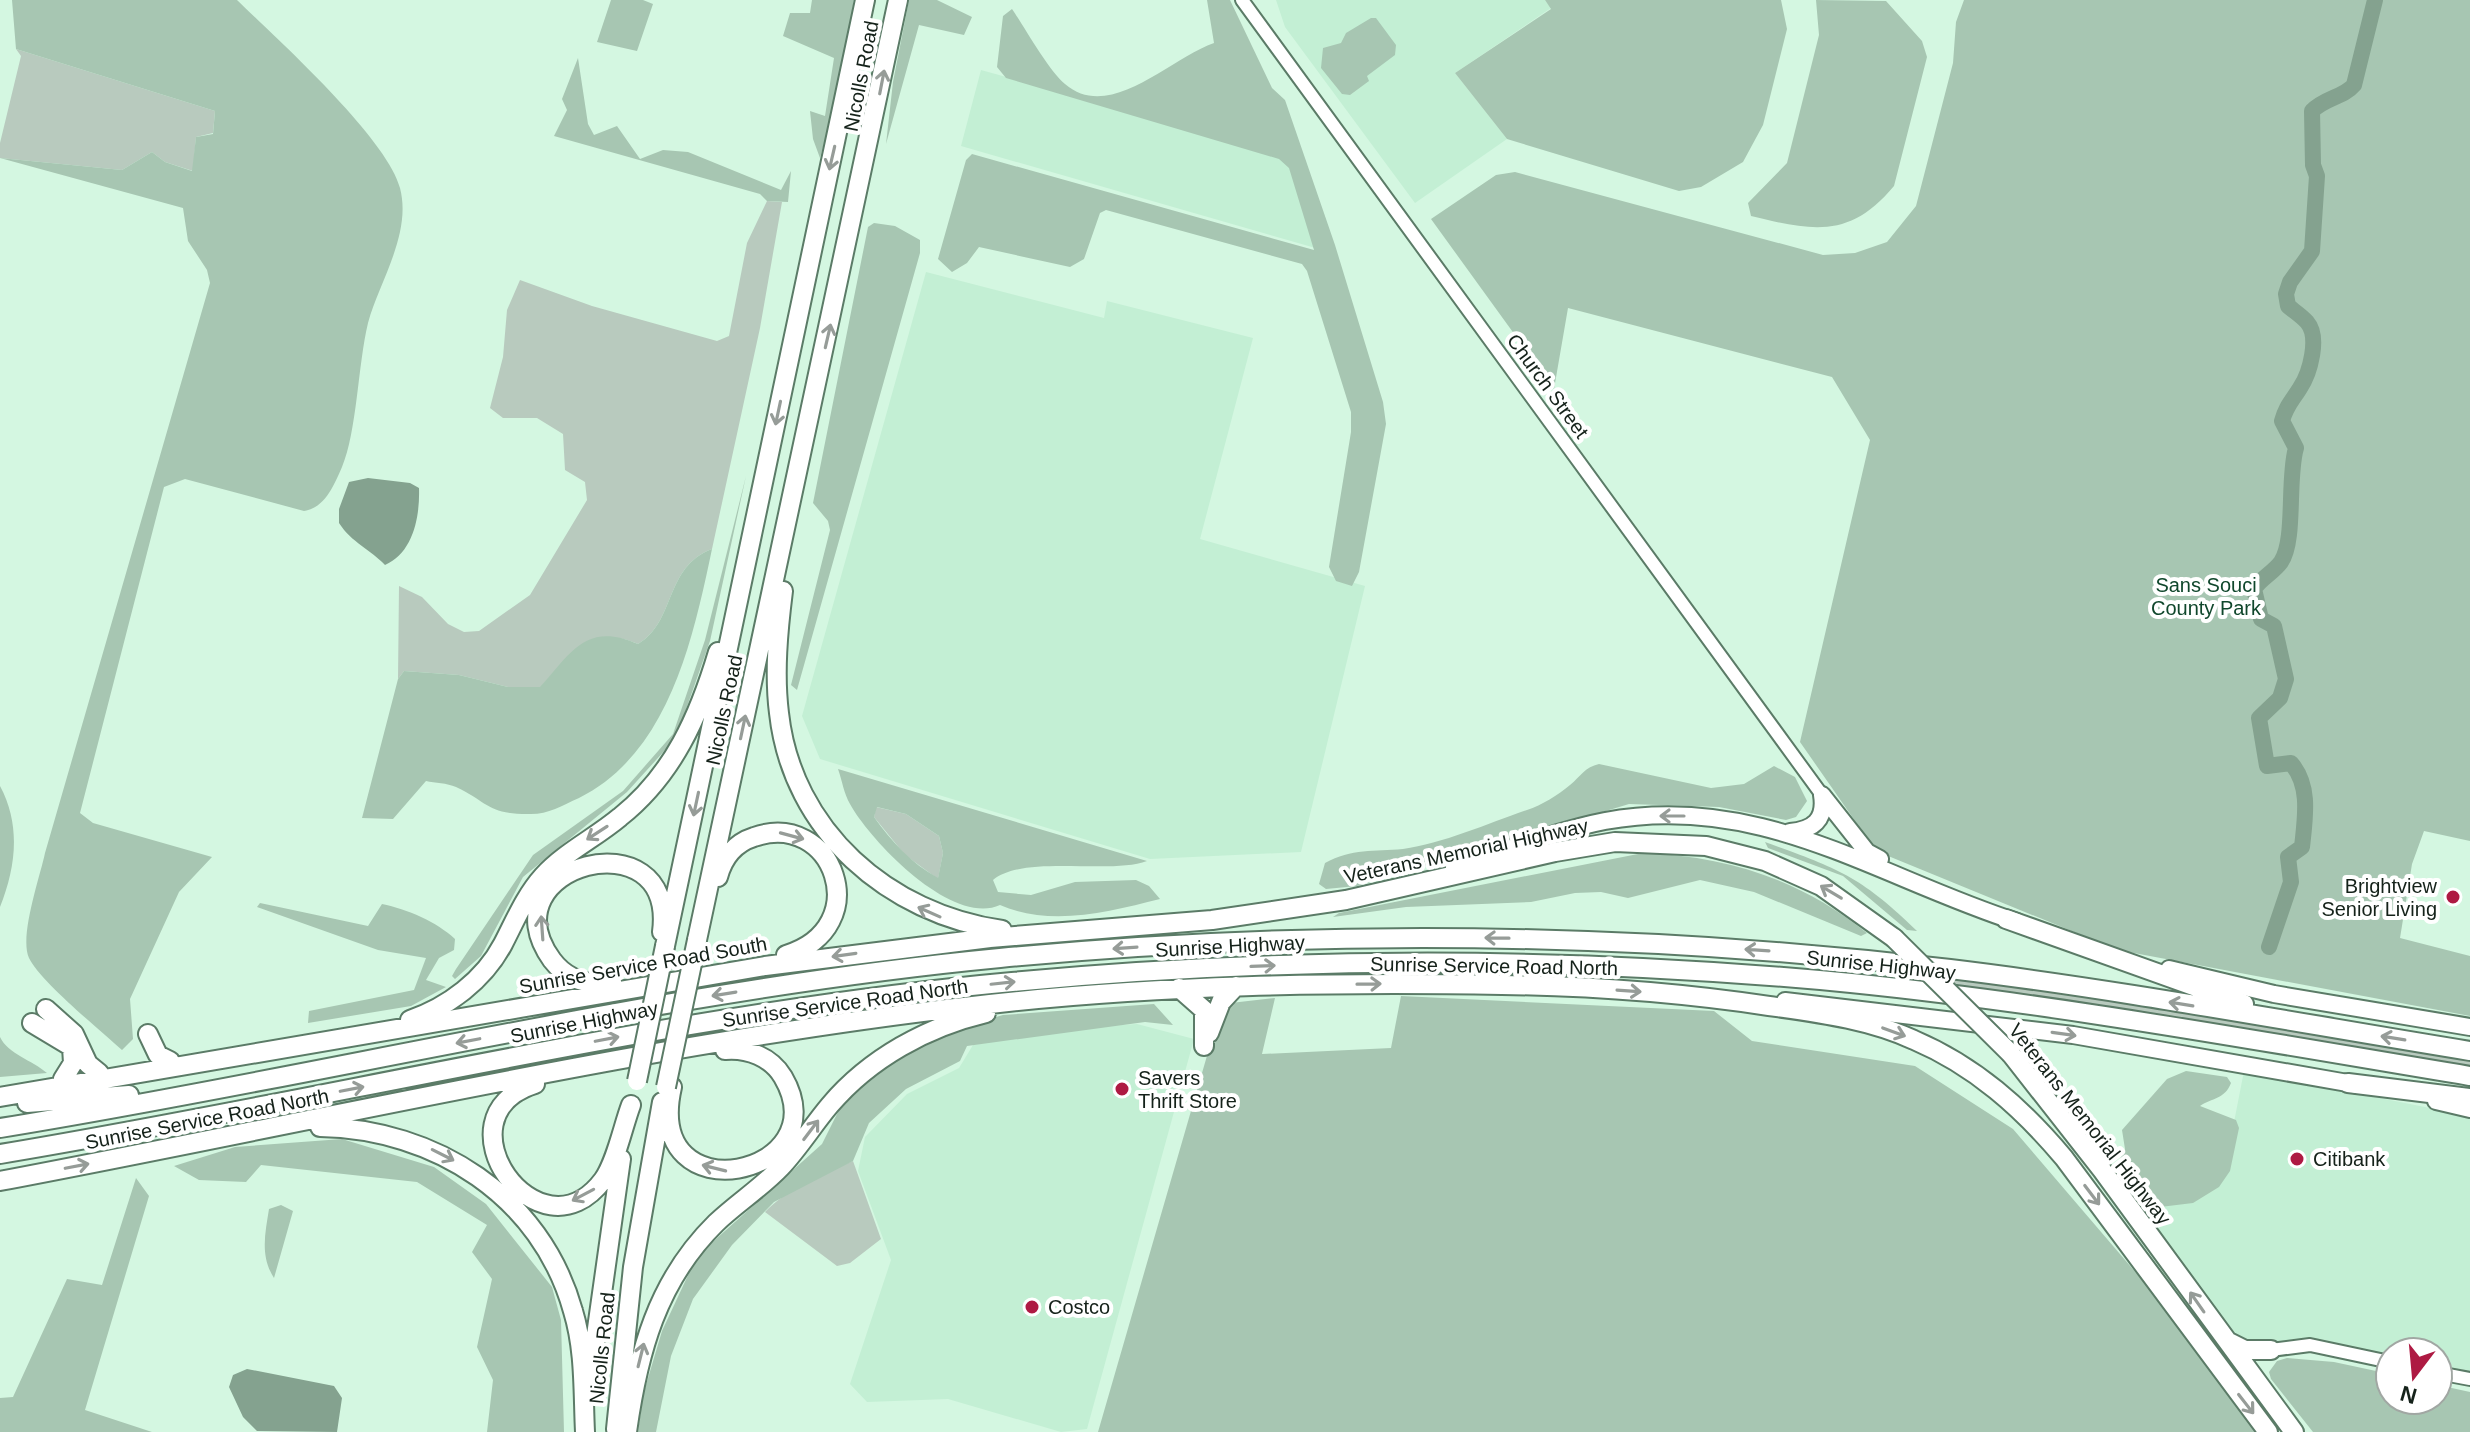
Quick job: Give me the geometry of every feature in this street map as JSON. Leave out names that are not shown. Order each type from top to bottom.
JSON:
[{"type":"highway","name":"Nicolls Road","points":[[662,946],[750,551],[865,0]]},
{"type":"highway","name":"Nicolls Road","points":[[671,1047],[697,940],[898,0]]},
{"type":"highway","points":[[804,442],[780,611],[777,683],[781,729],[798,781],[833,839],[883,886],[945,918],[1033,934]]},
{"type":"highway","points":[[359,1034],[424,1014],[465,990],[497,954],[542,877],[570,852],[620,817],[657,781],[694,720],[750,551]]},
{"type":"highway","points":[[697,940],[720,868],[733,849],[749,839],[778,833],[796,836],[813,845],[825,858],[836,882],[836,909],[829,928],[808,947],[735,970]]},
{"type":"highway","name":"Veterans Memorial Highway","points":[[1298,907],[1346,900],[1585,845],[1660,842],[1736,852],[1793,872],[1847,901],[1894,938],[2011,1054],[2093,1158],[2294,1432]]},
{"type":"highway","points":[[599,861],[624,866],[640,874],[657,896],[662,919],[662,946],[663,986],[597,984],[570,976],[557,966],[544,946],[540,923],[542,907],[557,880],[577,867],[599,861]]},
{"type":"highway","name":"Sunrise Service Road South","points":[[0,1094],[663,986],[735,970],[1033,934],[1212,920],[1298,907]]},
{"type":"highway","points":[[2006,919],[2201,991],[2313,1025]]},
{"type":"highway","name":"Sunrise Highway","points":[[0,1128],[227,1088],[629,1010],[820,979],[1058,953],[1297,939],[1592,941],[1787,953],[2024,979],[2470,1051]]},
{"type":"highway","name":"Sunrise Highway","points":[[0,1154],[652,1031],[786,1009],[1025,981],[1294,964],[1549,964],[1864,985],[2087,1013],[2470,1076]]},
{"type":"highway","name":"Sunrise Service Road North","points":[[0,1181],[595,1066],[671,1047],[901,1015],[1124,992],[1236,986],[1526,985],[1708,997]]},
{"type":"highway","name":"Nicolls Road","points":[[586,1432],[603,1264],[631,1105],[663,986]]},
{"type":"highway","points":[[1179,988],[1204,1010],[1204,1046],[1221,1002],[1236,986]]},
{"type":"highway","points":[[627,1432],[646,1336],[677,1271],[718,1221],[780,1168],[850,1084],[911,1041],[959,1021],[988,1013],[1079,1002],[1124,992]]},
{"type":"highway","name":"Veterans Memorial Highway","points":[[1708,997],[1874,1025],[1936,1050],[1994,1087],[2029,1119],[2064,1158],[2268,1432]]},
{"type":"highway","points":[[46,1009],[74,1034],[88,1064],[99,1073]]},
{"type":"highway","points":[[32,1023],[72,1047],[73,1063],[63,1079]]},
{"type":"highway","points":[[136,1067],[148,1034],[158,1055],[170,1061]]},
{"type":"highway","points":[[671,1047],[741,1049],[765,1059],[779,1071],[788,1088],[792,1115],[787,1134],[770,1157],[752,1167],[732,1172],[709,1169],[689,1157],[676,1141],[668,1112],[669,1087],[671,1047]]},
{"type":"highway","points":[[0,1094],[63,1079],[255,1051]]},
{"type":"highway","points":[[595,1066],[531,1085],[504,1106],[494,1131],[494,1150],[499,1167],[510,1184],[532,1199],[549,1203],[566,1203],[591,1192],[607,1173],[631,1105]]},
{"type":"highway","points":[[2348,1083],[2470,1098]]},
{"type":"highway","name":"Nicolls Road","points":[[616,1432],[633,1267],[669,1087]]},
{"type":"highway","points":[[0,1105],[227,1088]]},
{"type":"highway","points":[[286,1126],[362,1130],[416,1142],[467,1168],[509,1202],[544,1245],[568,1295],[581,1345],[586,1432]]},
{"type":"highway","points":[[2223,1338],[2245,1350],[2271,1350]]},
{"type":"highway","points":[[2249,1373],[2256,1362],[2271,1350]]},
{"type":"main road","points":[[1785,832],[1807,829],[1817,823],[1823,808],[1822,795]]},
{"type":"main road","points":[[1822,795],[1867,852],[1909,871],[1938,890]]},
{"type":"main road","name":"Sunrise Highway","points":[[1298,907],[1446,870],[1608,821],[1703,816],[1785,832],[2006,919],[2126,957],[2247,989],[2470,1027]]},
{"type":"main road","points":[[1708,997],[1807,1002],[1985,1023],[2164,1049],[2470,1109]]},
{"type":"street","name":"Church Street","points":[[1242,0],[1822,795]]},
{"type":"street","points":[[2271,1350],[2310,1345],[2374,1359]]},
{"type":"shaded area","points":[[1276,0],[1545,0],[1551,8],[1455,73],[1507,139],[1415,203],[1285,27]]},
{"type":"shaded area","points":[[16,49],[215,111],[213,133],[196,137],[193,171],[165,162],[152,152],[122,170],[0,158],[0,143],[21,56]]},
{"type":"shaded area","points":[[981,70],[1295,158],[1319,249],[961,146]]},
{"type":"shaded area","points":[[767,201],[782,202],[760,328],[712,549],[686,568],[650,634],[638,644],[622,639],[594,640],[571,654],[540,688],[508,687],[459,675],[404,671],[398,679],[399,586],[422,597],[448,624],[464,632],[479,631],[530,595],[587,500],[585,482],[565,470],[563,434],[537,418],[503,418],[490,408],[503,357],[507,310],[520,280],[592,306],[717,341],[729,336],[747,243]]},
{"type":"shaded area","points":[[926,272],[1104,318],[1107,301],[1253,338],[1200,539],[1365,586],[1301,852],[1150,859],[820,759],[802,716]]},
{"type":"shaded area","points":[[368,478],[410,483],[419,488],[413,533],[402,552],[385,565],[339,523],[339,509],[349,482]]},
{"type":"shaded area","points":[[876,807],[906,814],[939,836],[943,853],[938,879],[905,855],[874,817]]},
{"type":"shaded area","points":[[1946,976],[2470,1057],[2470,1066],[1952,986]]},
{"type":"shaded area","points":[[1137,1024],[1194,1039],[1087,1429],[1061,1432],[948,1399],[867,1402],[850,1384],[891,1260],[858,1171],[865,1137],[907,1094],[959,1068],[973,1045],[1060,1029]]},
{"type":"shaded area","points":[[2244,1071],[2470,1116],[2470,1379],[2454,1376],[2454,1336],[2374,1336],[2374,1359],[2309,1345],[2245,1350],[2139,1221],[2227,1158]]},
{"type":"shaded area","points":[[853,1161],[881,1239],[850,1263],[837,1266],[765,1212],[795,1189]]},
{"type":"shaded area","points":[[247,1369],[334,1386],[342,1398],[337,1432],[257,1431],[243,1417],[229,1387],[233,1375]]},
{"type":"green space","points":[[12,0],[237,0],[303,63],[375,143],[391,167],[403,205],[402,223],[393,257],[368,323],[347,452],[336,481],[323,501],[304,511],[185,479],[164,487],[80,813],[93,823],[212,857],[179,892],[130,999],[133,1039],[122,1050],[35,968],[29,958],[27,936],[31,906],[45,853],[210,283],[207,270],[188,241],[183,208],[0,158],[122,170],[152,152],[165,162],[192,171],[196,137],[213,134],[215,111],[16,49]]},
{"type":"green space","points":[[611,0],[643,0],[653,4],[637,51],[597,42]]},
{"type":"green space","points":[[812,0],[854,0],[836,99],[820,158],[813,139],[810,111],[825,116],[834,58],[783,36],[790,13],[810,13]]},
{"type":"green space","points":[[909,0],[937,0],[972,17],[964,35],[919,25],[886,144],[893,82]]},
{"type":"green space","points":[[1207,0],[1230,0],[1272,88],[1285,100],[1335,245],[1383,402],[1386,424],[1359,572],[1352,586],[1336,581],[1329,567],[1351,432],[1351,412],[1307,271],[1302,264],[1106,210],[1100,213],[1084,259],[1070,267],[979,247],[967,263],[952,272],[938,259],[966,160],[972,154],[1314,250],[1289,168],[1279,159],[1006,78],[997,67],[1003,16],[1012,9],[1045,60],[1065,84],[1083,94],[1101,96],[1120,92],[1214,43]]},
{"type":"green space","points":[[1545,0],[1781,0],[1787,29],[1763,125],[1743,162],[1701,187],[1679,191],[1507,139],[1455,73],[1551,9]]},
{"type":"green space","points":[[1816,0],[1886,1],[1922,41],[1927,57],[1894,186],[1878,203],[1846,223],[1812,227],[1751,216],[1748,203],[1787,163],[1819,35]]},
{"type":"green space","name":"Sans Souci County Park","points":[[1964,0],[2470,0],[2470,841],[2424,831],[2412,864],[2400,938],[2470,956],[2470,1016],[2118,950],[1876,851],[1800,742],[1870,440],[1832,377],[1568,308],[1554,389],[1431,219],[1496,175],[1515,172],[1823,255],[1855,253],[1887,242],[1916,206],[1953,63],[1956,22]]},
{"type":"green space","points":[[1376,18],[1396,45],[1395,55],[1367,76],[1369,81],[1350,95],[1342,94],[1321,68],[1323,48],[1341,43],[1346,33]]},
{"type":"green space","points":[[578,58],[588,124],[594,135],[617,126],[640,159],[663,150],[688,152],[781,190],[791,171],[788,202],[767,201],[760,194],[554,136],[567,110],[562,99]]},
{"type":"green space","points":[[874,223],[895,226],[920,240],[920,253],[797,690],[791,685],[830,530],[828,521],[813,503],[868,227]]},
{"type":"green space","points":[[746,476],[710,641],[676,738],[627,792],[523,877],[481,956],[455,979],[452,976],[456,969],[533,855],[623,791],[673,734],[705,640]]},
{"type":"green space","points":[[712,549],[696,620],[672,690],[656,723],[635,753],[610,778],[579,798],[535,814],[504,812],[456,787],[426,781],[393,819],[362,818],[398,679],[404,671],[459,675],[508,687],[540,687],[571,652],[592,639],[605,636],[638,644],[659,622],[686,568]]},
{"type":"green space","points":[[1599,764],[1711,788],[1744,784],[1774,766],[1795,777],[1807,801],[1796,817],[1786,820],[1719,807],[1629,804],[1357,886],[1326,889],[1319,884],[1325,863],[1335,858],[1433,843],[1533,808]]},
{"type":"green space","points":[[838,769],[1147,861],[1131,865],[1025,868],[1007,872],[993,880],[998,892],[1031,895],[1075,882],[1136,880],[1149,886],[1160,899],[1120,909],[1059,916],[1019,912],[1000,905],[981,909],[960,904],[937,893],[915,877],[876,839],[850,804]],"holes":[[[877,807],[906,814],[939,836],[943,853],[938,878],[903,851],[874,817]]]},
{"type":"green space","points":[[0,786],[11,816],[14,846],[10,877],[0,907]]},
{"type":"green space","points":[[1765,842],[1847,876],[1880,898],[1917,931],[1907,930],[1843,876],[1768,848]]},
{"type":"green space","points":[[1643,853],[1705,859],[1762,874],[1816,899],[1867,933],[1861,936],[1754,892],[1700,880],[1628,898],[1601,892],[1575,893],[1531,902],[1406,907],[1333,917],[1339,913]]},
{"type":"green space","points":[[260,903],[368,926],[382,904],[421,917],[455,939],[454,950],[439,958],[426,980],[446,987],[411,1006],[308,1023],[309,1011],[414,990],[426,958],[378,950],[257,907]]},
{"type":"green space","points":[[1401,996],[1714,1011],[1752,1041],[1915,1066],[2013,1129],[2149,1288],[2256,1432],[1098,1432],[1222,1004],[1275,998],[1262,1054],[1391,1048]]},
{"type":"green space","points":[[1154,1004],[1173,1025],[1145,1022],[967,1046],[960,1061],[906,1089],[869,1123],[853,1161],[774,1202],[732,1245],[693,1299],[671,1356],[656,1432],[638,1432],[643,1395],[662,1331],[697,1256],[822,1144],[841,1106],[885,1064],[947,1031],[1003,1015]]},
{"type":"green space","points":[[0,1037],[14,1052],[47,1073],[0,1077]]},
{"type":"green space","points":[[2186,1071],[2227,1077],[2231,1083],[2225,1092],[2200,1106],[2236,1120],[2239,1128],[2230,1171],[2219,1187],[2193,1203],[2160,1207],[2119,1161],[2125,1149],[2122,1130],[2167,1079]]},
{"type":"green space","points":[[342,1139],[434,1167],[486,1204],[552,1287],[561,1320],[564,1432],[487,1432],[493,1380],[477,1347],[492,1279],[472,1252],[487,1225],[417,1182],[261,1165],[246,1182],[199,1180],[174,1166],[235,1147]]},
{"type":"green space","points":[[136,1178],[149,1196],[85,1410],[152,1432],[0,1432],[0,1398],[13,1397],[67,1279],[102,1285]]},
{"type":"green space","points":[[281,1205],[293,1211],[274,1278],[265,1253],[265,1236],[269,1209]]},
{"type":"green space","points":[[2287,1358],[2334,1362],[2374,1371],[2374,1416],[2454,1416],[2454,1388],[2470,1392],[2470,1432],[2313,1432],[2271,1379],[2269,1372],[2277,1361]]},
{"type":"waterway","points":[[2269,947],[2291,882],[2288,857],[2302,847],[2305,814],[2302,782],[2291,763],[2267,766],[2259,718],[2280,698],[2286,679],[2274,626],[2261,619],[2254,589],[2278,566],[2286,552],[2296,448],[2282,421],[2304,381],[2313,346],[2311,329],[2288,306],[2286,294],[2290,282],[2312,251],[2317,176],[2313,165],[2312,111],[2354,85],[2375,0]]},
{"type":"place","name":"Brightview Senior Living","points":[[2453,897]]},
{"type":"place","name":"Savers Thrift Store","points":[[1122,1089]]},
{"type":"place","name":"Citibank","points":[[2297,1159]]},
{"type":"place","name":"Costco","points":[[1032,1307]]}]
